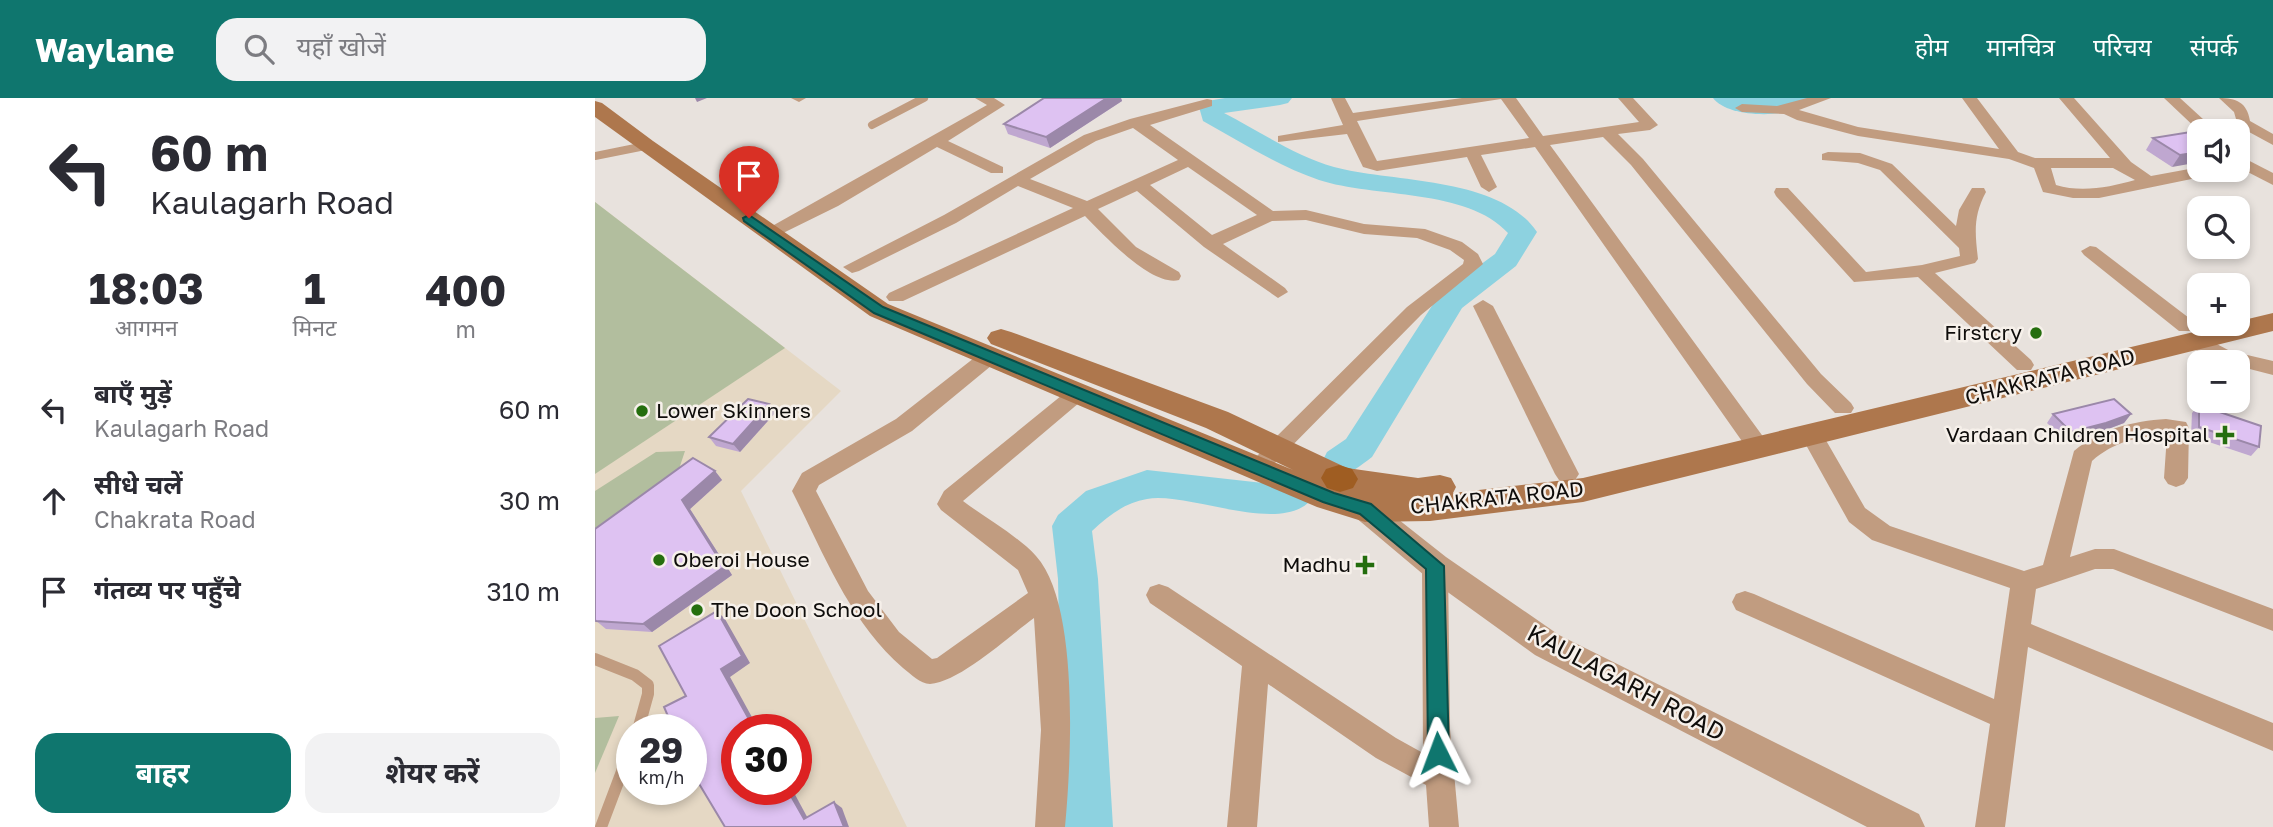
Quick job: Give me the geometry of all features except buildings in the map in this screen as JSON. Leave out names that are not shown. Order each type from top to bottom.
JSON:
[{"type":"main road","name":"CHAKRATA ROAD","points":[[616,98],[879,310],[1079,392],[1267,458],[1340,478],[1417,490],[1567,474],[1752,440],[1812,436],[2187,332]]},
{"type":"main road","name":"CHAKRATA ROAD","points":[[595,107],[645,146],[779,228],[852,267],[896,298],[1217,420],[1267,458],[1329,498],[1365,509],[1430,508],[1583,490],[1752,440],[1843,408],[2024,365],[2187,331]]},
{"type":"main road","name":"CHAKRATA ROAD","points":[[2250,315],[2272,318]]},
{"type":"main road","name":"CHAKRATA ROAD","points":[[2250,321],[2272,318]]},
{"type":"street","points":[[982,98],[1004,102]]},
{"type":"street","points":[[1338,98],[1372,165],[1650,125],[1625,98]]},
{"type":"street","points":[[1284,139],[1350,123],[1495,98]]},
{"type":"street","points":[[1508,98],[1752,440]]},
{"type":"street","points":[[1742,108],[1767,111],[1781,104],[1824,98]]},
{"type":"street","points":[[1969,98],[2012,155]]},
{"type":"street","points":[[2066,98],[2125,165],[2148,181]]},
{"type":"street","points":[[2171,98],[2195,119]]},
{"type":"street","points":[[2226,98],[2241,110],[2252,154],[2273,180]]},
{"type":"street","points":[[779,228],[939,142],[1004,102]]},
{"type":"street","points":[[1138,124],[1207,103]]},
{"type":"street","points":[[1781,104],[1794,115],[1831,126],[1977,152],[2012,155],[2041,163],[2082,161],[2125,165]]},
{"type":"street","points":[[852,267],[950,219],[1097,135],[1133,122],[1269,216]]},
{"type":"street","points":[[1607,132],[1623,145],[1814,379],[1843,408]]},
{"type":"street","points":[[939,142],[997,170]]},
{"type":"street","points":[[1472,152],[1489,187]]},
{"type":"street","points":[[1828,157],[1860,158],[1886,167],[1968,247]]},
{"type":"street","points":[[896,298],[1086,206],[1188,161]]},
{"type":"street","points":[[2041,163],[2049,188],[2064,192],[2111,191],[2187,174]]},
{"type":"street","points":[[1017,180],[1086,206],[1130,251],[1172,276]]},
{"type":"street","points":[[1138,183],[1210,243],[1278,292]]},
{"type":"street","points":[[1782,192],[1861,278],[1922,271],[1969,259],[1965,228],[1968,210],[1978,192]]},
{"type":"street","points":[[1210,243],[1269,216],[1306,215],[1364,229],[1419,233],[1456,246],[1472,258],[1474,264],[1414,311],[1267,458]]},
{"type":"street","points":[[2090,251],[2187,325]]},
{"type":"street","points":[[1922,271],[2024,365]]},
{"type":"street","points":[[1483,306],[1567,474]]},
{"type":"street","points":[[2201,336],[2224,356],[2273,368]]},
{"type":"street","points":[[990,356],[904,425],[810,479],[804,491],[859,599],[890,640],[927,671],[944,668],[1043,597]]},
{"type":"street","points":[[1050,827],[1057,776],[1056,707],[1043,597],[1037,574],[1027,563],[949,504],[950,500],[1079,392]]},
{"type":"street","points":[[2054,573],[2081,457],[2093,445],[2156,427],[2178,428],[2176,478]]},
{"type":"street","points":[[1812,436],[1865,523],[1881,533],[2024,582],[2095,559],[2115,559],[2273,620]]},
{"type":"street","name":"KAULAGARH ROAD","points":[[1340,478],[1365,509],[1435,566],[1547,645],[1906,827]]},
{"type":"street","points":[[1435,566],[1436,730],[1444,827]]},
{"type":"street","points":[[1990,827],[2024,582]]},
{"type":"street","points":[[1159,595],[1386,748],[1440,777]]},
{"type":"street","points":[[1745,602],[2005,717]]},
{"type":"street","points":[[2017,630],[2273,737]]},
{"type":"street","points":[[1243,827],[1256,661]]},
{"type":"lane","points":[[873,125],[924,98]]},
{"type":"lane","points":[[595,156],[645,146]]},
{"type":"lane","points":[[595,659],[640,674],[649,685],[649,701],[644,714]]},
{"type":"lane","points":[[601,827],[616,788]]},
{"type":"shaded area","name":"The Doon School","points":[[595,202],[841,391],[741,491],[907,827],[595,827]]},
{"type":"green space","name":"Lower Skinners","points":[[595,202],[785,348],[595,474]]},
{"type":"green space","points":[[685,451],[677,475],[595,530],[595,491],[656,452]]},
{"type":"green space","points":[[616,716],[616,723],[595,773],[595,718]]},
{"type":"waterway","points":[[1280,98],[1211,107],[1212,116],[1289,158],[1328,174],[1442,192],[1506,214],[1523,232],[1506,260],[1450,302],[1359,448],[1340,462]]},
{"type":"waterway","points":[[1725,98],[1753,108],[1774,106],[1803,98]]},
{"type":"waterway","points":[[1088,827],[1078,579],[1072,526],[1099,501],[1147,484],[1286,500],[1296,494]]},
{"type":"place","name":"Firstcry","points":[[2036,333]]},
{"type":"place","name":"Lower Skinners","points":[[642,411]]},
{"type":"place","name":"Vardaan Children Hospital","points":[[2225,435]]},
{"type":"place","name":"Oberoi House","points":[[659,560]]},
{"type":"place","name":"Madhu","points":[[1365,565]]},
{"type":"place","name":"The Doon School","points":[[697,610]]},
{"type":"route","points":[[749,218],[879,310],[1329,498],[1365,509],[1435,566],[1438,753]]}]
